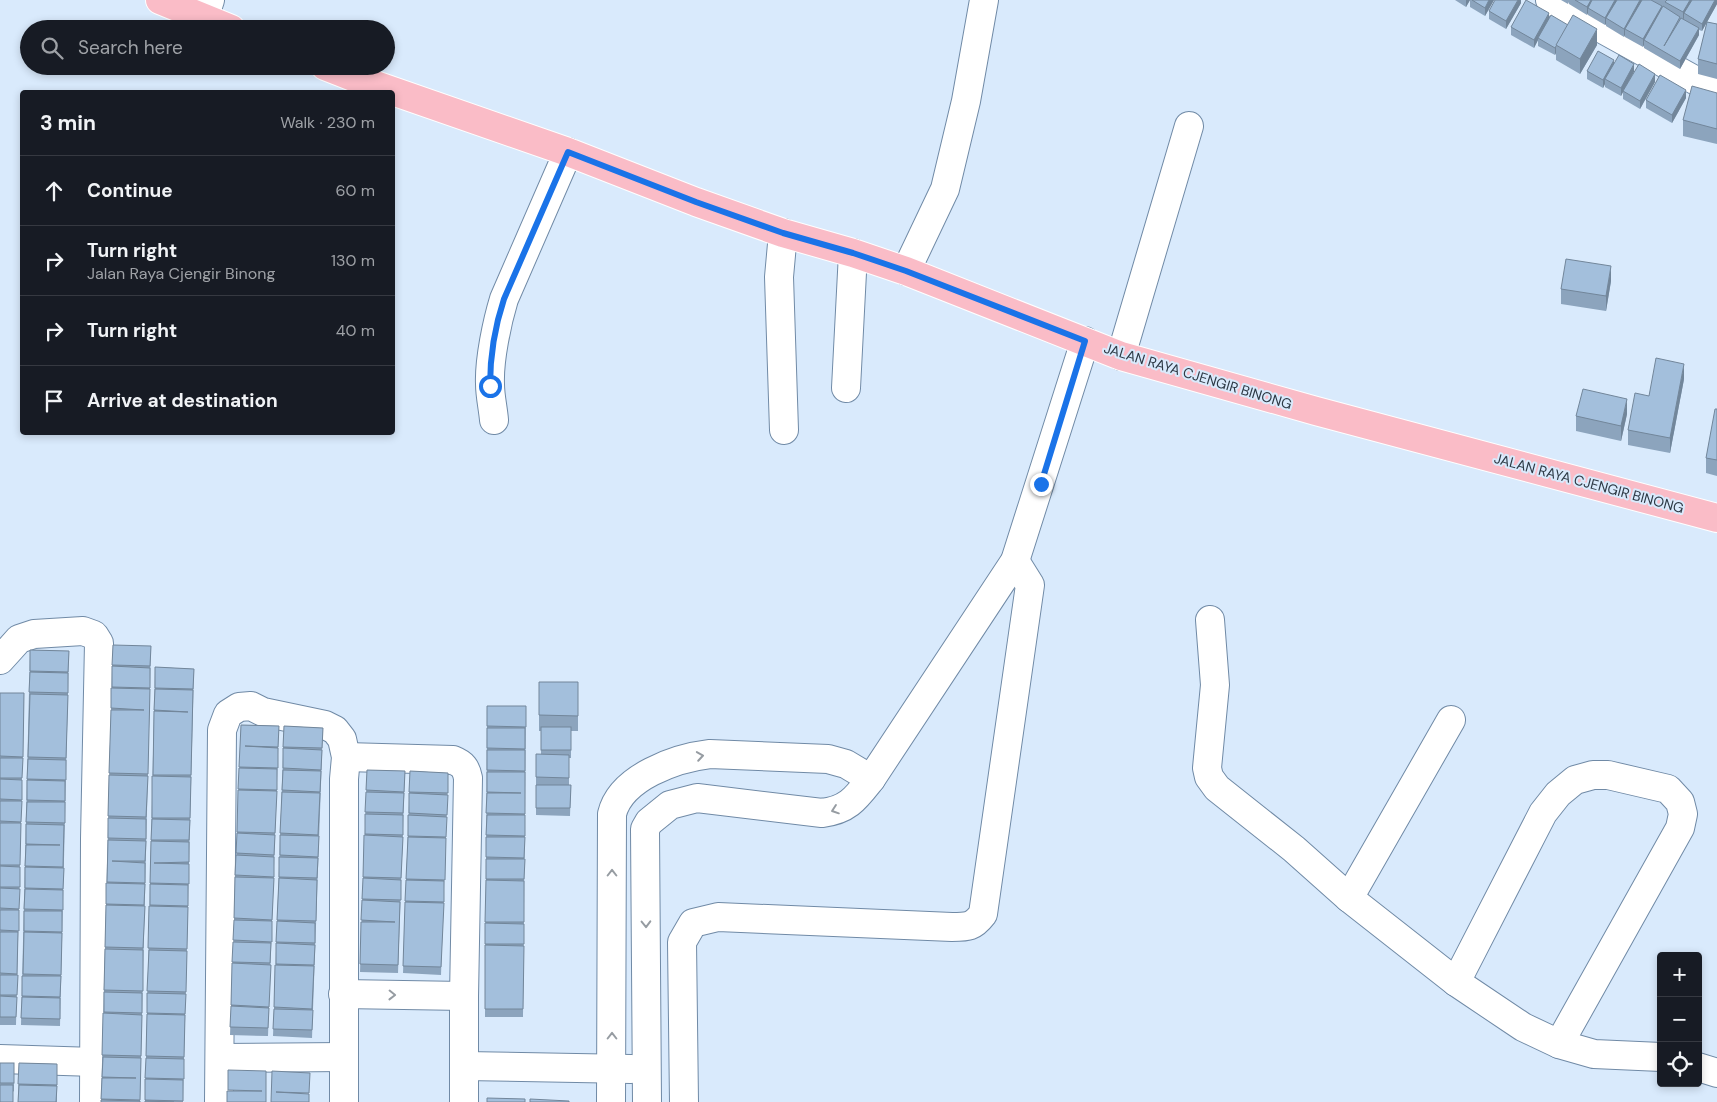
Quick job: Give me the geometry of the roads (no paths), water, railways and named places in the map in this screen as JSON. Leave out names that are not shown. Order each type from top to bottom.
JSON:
[{"type":"main road","points":[[160,0],[207,9],[220,20]]},
{"type":"main road","name":"JALAN RAYA CJENGIR BINONG","points":[[348,75],[390,90]]},
{"type":"main road","name":"JALAN RAYA CJENGIR BINONG","points":[[395,92],[568,152],[696,202],[783,233],[853,253],[906,271],[1120,356],[1316,411],[1717,518]]},
{"type":"street","points":[[906,271],[945,189],[966,101],[984,0]]},
{"type":"street","points":[[1550,0],[1700,83],[1717,88]]},
{"type":"street","points":[[1120,356],[1189,126]]},
{"type":"street","points":[[494,420],[490,372],[500,312],[568,152]]},
{"type":"street","points":[[783,233],[779,277],[784,430]]},
{"type":"street","points":[[846,388],[853,253]]},
{"type":"street","points":[[647,1102],[645,830],[649,822],[670,805],[697,798],[822,813],[831,812],[853,801],[1015,561],[1085,341]]},
{"type":"street","points":[[684,1102],[682,942],[693,922],[718,917],[952,928],[976,924],[983,914],[1030,585],[1015,561]]},
{"type":"street","points":[[1210,620],[1215,684],[1207,768],[1217,788],[1294,849],[1349,898],[1456,982],[1523,1027],[1559,1044],[1594,1054],[1657,1057]]},
{"type":"street","points":[[0,660],[19,639],[34,634],[83,631],[94,635],[99,643],[95,839],[94,1102]]},
{"type":"street","points":[[219,1102],[222,730],[228,714],[239,707],[251,706],[263,712],[325,725],[335,730],[342,740],[346,757],[344,779],[344,1102]]},
{"type":"street","points":[[1349,898],[1451,720]]},
{"type":"street","points":[[611,1102],[612,814],[618,799],[646,775],[691,757],[702,755],[828,759],[846,764],[870,778]]},
{"type":"street","points":[[346,757],[453,760],[462,764],[466,771],[468,778],[464,1102]]},
{"type":"street","points":[[1456,982],[1543,813],[1558,794],[1575,780],[1593,775],[1608,775],[1668,789],[1680,802],[1683,814],[1680,828],[1559,1044]]},
{"type":"street","points":[[612,814],[645,830]]},
{"type":"street","points":[[343,994],[464,996]]},
{"type":"street","points":[[220,1058],[344,1057]]},
{"type":"street","points":[[0,1059],[95,1062]]},
{"type":"street","points":[[465,1066],[648,1070]]},
{"type":"street","points":[[1702,1068],[1717,1073]]}]
